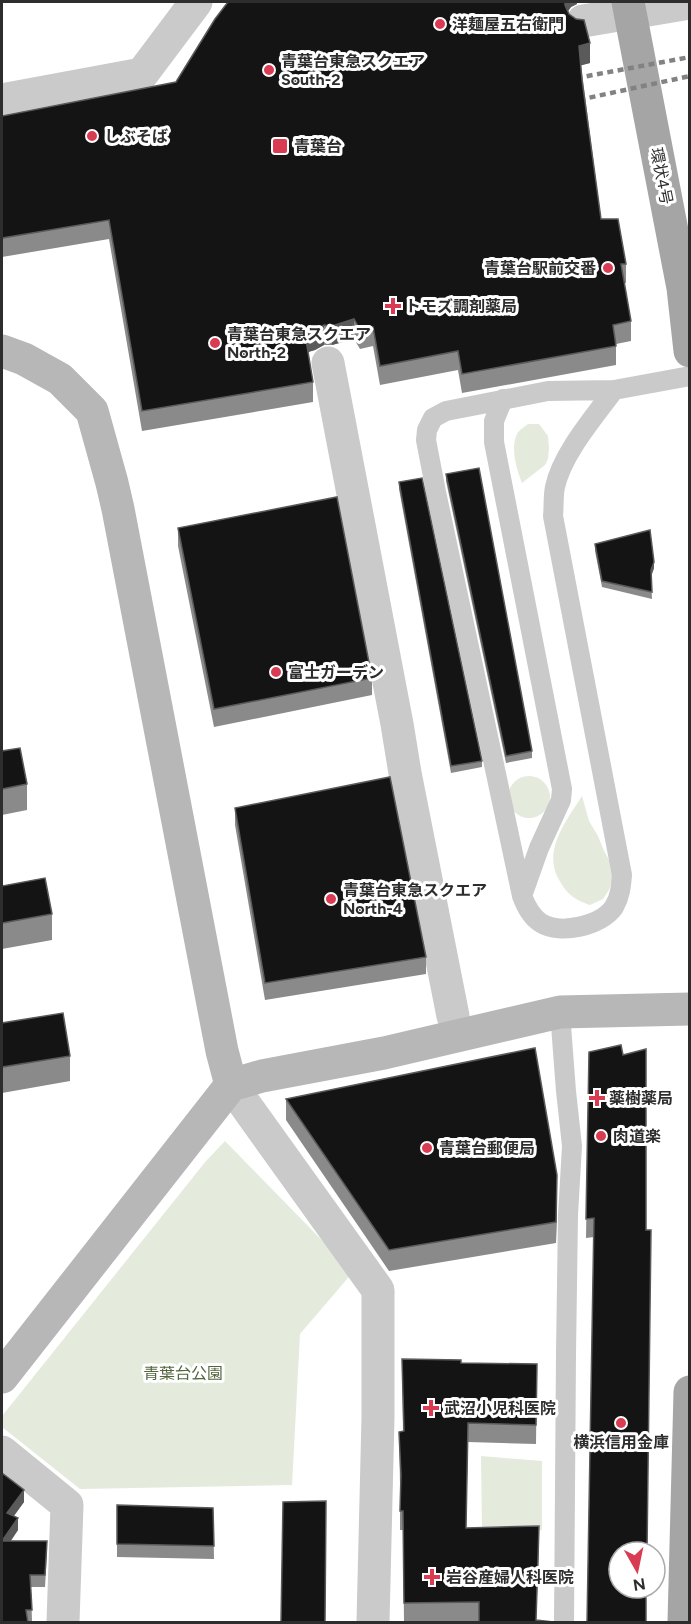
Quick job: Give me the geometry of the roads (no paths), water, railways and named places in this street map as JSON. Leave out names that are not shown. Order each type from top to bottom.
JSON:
[{"type":"main road","name":"環状4号","points":[[628,2],[683,288],[690,351]]},
{"type":"main road","points":[[684,1623],[690,1392]]},
{"type":"street","points":[[2,100],[142,74],[196,2]]},
{"type":"street","points":[[583,21],[690,3]]},
{"type":"street","points":[[2,351],[24,359],[60,379],[92,411],[116,500],[222,1051],[231,1085],[378,1290],[378,1417],[373,1623]]},
{"type":"street","points":[[328,363],[453,1016]]},
{"type":"street","points":[[2,1377],[231,1085],[384,1053],[560,1012],[690,1009]]},
{"type":"street","points":[[2,1452],[67,1505],[63,1623]]},
{"type":"lane","points":[[614,390],[566,458],[555,487],[554,516],[622,875],[620,894],[613,909],[597,921],[578,927],[557,928],[541,923],[529,912],[522,896],[426,440],[427,430],[433,418],[446,411],[503,399],[548,391],[614,390],[690,376]]},
{"type":"lane","points":[[503,399],[494,421],[494,442],[562,789],[561,800],[539,848],[522,896]]},
{"type":"lane","points":[[560,1012],[572,1146],[568,1215],[564,1623]]},
{"type":"railway","points":[[566,80],[690,57]]},
{"type":"railway","points":[[569,102],[690,76]]},
{"type":"place","name":"洋麺屋五右衛門","points":[[440,24]]},
{"type":"place","name":"青葉台東急スクエア South-2","points":[[269,70]]},
{"type":"place","name":"しぶそば","points":[[92,136]]},
{"type":"place","name":"青葉台","points":[[280,146]]},
{"type":"place","name":"青葉台駅前交番","points":[[608,268]]},
{"type":"place","name":"トモズ調剤薬局","points":[[393,306]]},
{"type":"place","name":"青葉台東急スクエア North-2","points":[[215,343]]},
{"type":"place","name":"富士ガーデン","points":[[276,672]]},
{"type":"place","name":"青葉台東急スクエア North-4","points":[[331,899]]},
{"type":"place","name":"薬樹薬局","points":[[597,1098]]},
{"type":"place","name":"肉道楽","points":[[601,1136]]},
{"type":"place","name":"青葉台郵便局","points":[[427,1148]]},
{"type":"place","name":"武沼小児科医院","points":[[431,1408]]},
{"type":"place","name":"横浜信用金庫","points":[[621,1423]]},
{"type":"place","name":"岩谷産婦人科医院","points":[[432,1577]]},
{"type":"park label","name":"青葉台公園","points":[[183,1373]]}]
